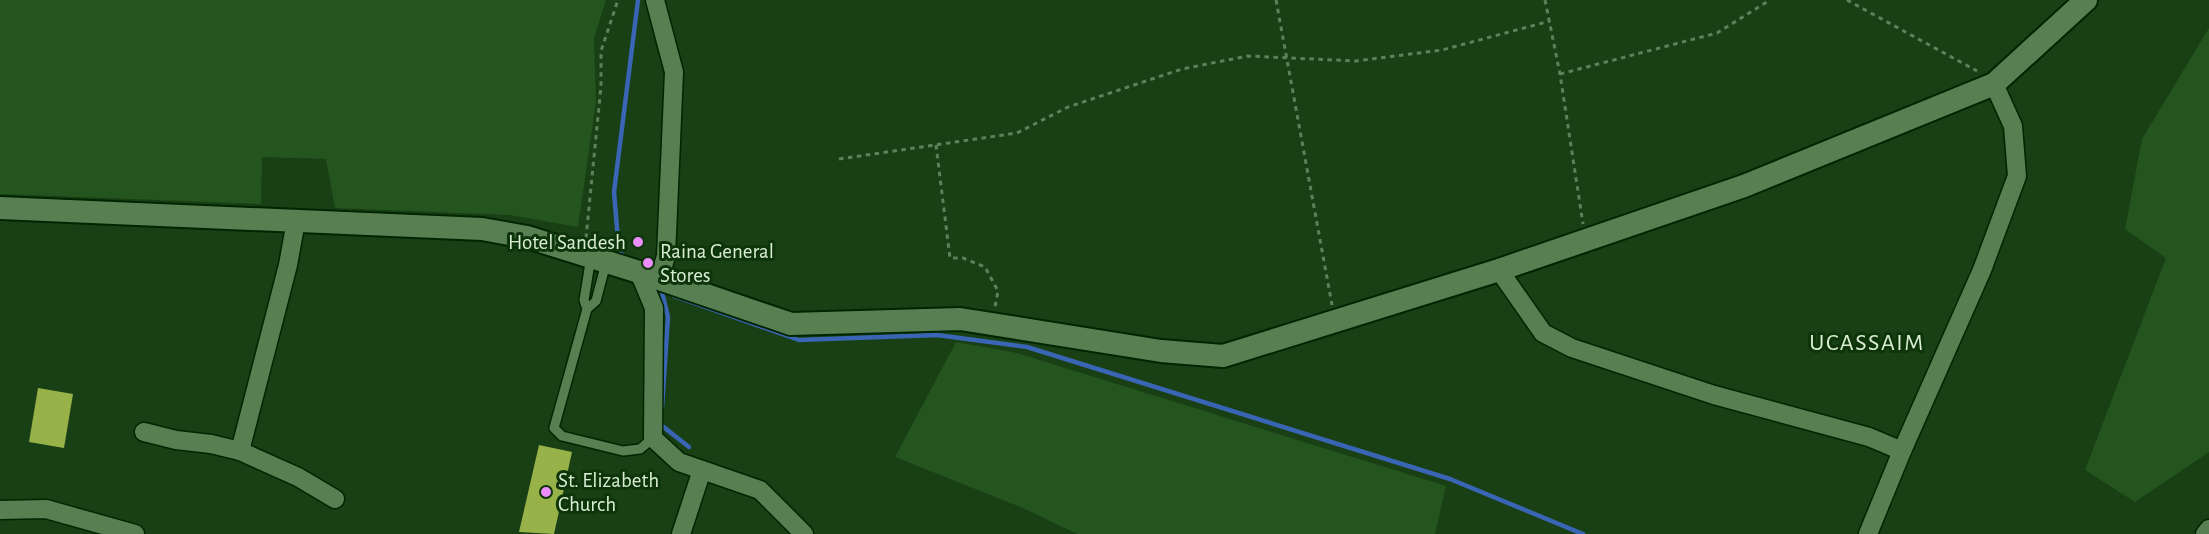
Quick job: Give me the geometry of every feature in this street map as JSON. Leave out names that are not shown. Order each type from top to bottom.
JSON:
[{"type":"street","points":[[655,0],[674,72],[666,256],[649,276],[654,308],[653,438],[679,462],[760,490],[804,534]]},
{"type":"street","points":[[0,208],[483,229],[527,237],[791,324],[960,319],[1161,351],[1223,356],[1499,270],[1744,186],[1994,84],[2085,0]]},
{"type":"street","points":[[1868,534],[1982,270],[2017,176],[2013,126],[1994,84]]},
{"type":"street","points":[[240,451],[288,265],[296,221]]},
{"type":"street","points":[[1499,270],[1543,333],[1572,348],[1714,395],[1869,437],[1902,451]]},
{"type":"street","points":[[144,432],[240,451],[298,477],[335,499]]},
{"type":"street","points":[[681,534],[702,470]]},
{"type":"street","points":[[0,510],[46,509],[135,534]]},
{"type":"street","points":[[2205,534],[2209,529]]},
{"type":"lane","points":[[587,309],[584,300],[594,258]]},
{"type":"lane","points":[[594,258],[596,301],[587,309],[554,428],[562,436],[623,451],[640,449],[653,438]]},
{"type":"path","points":[[594,258],[601,51],[618,0]]},
{"type":"path","points":[[1276,0],[1335,321]]},
{"type":"path","points":[[1545,0],[1560,74],[1585,240]]},
{"type":"path","points":[[1560,74],[1717,33],[1770,0]]},
{"type":"path","points":[[1847,0],[1974,69],[1994,84]]},
{"type":"path","points":[[839,159],[1017,133],[1068,107],[1182,69],[1248,56],[1356,61],[1442,50],[1550,21]]},
{"type":"path","points":[[936,145],[950,258],[963,258],[985,267],[998,291],[993,324]]},
{"type":"green space","points":[[0,0],[606,0],[594,38],[596,102],[578,227],[510,215],[335,208],[326,159],[262,157],[261,204],[0,194]]},
{"type":"green space","points":[[2209,28],[2209,452],[2135,502],[2085,470],[2166,258],[2125,229],[2142,139]]},
{"type":"green space","points":[[956,342],[1017,353],[1446,486],[1435,534],[1077,534],[1023,508],[895,457]]},
{"type":"building","points":[[38,388],[73,394],[64,448],[29,442]]},
{"type":"building","name":"St. Elizabeth Church","points":[[539,445],[572,452],[554,534],[519,532]]},
{"type":"waterway","points":[[626,258],[619,252],[614,192],[638,0]]},
{"type":"waterway","points":[[662,292],[668,317],[662,407]]},
{"type":"waterway","points":[[674,296],[799,340],[937,335],[1027,347],[1450,479],[1583,534]]},
{"type":"waterway","points":[[661,421],[661,425],[689,447]]},
{"type":"place","name":"Hotel Sandesh","points":[[638,242]]},
{"type":"place","name":"Raina General Stores","points":[[648,263]]},
{"type":"place","name":"St. Elizabeth Church","points":[[546,492]]},
{"type":"district","name":"UCASSAIM","points":[[1867,342]]}]
